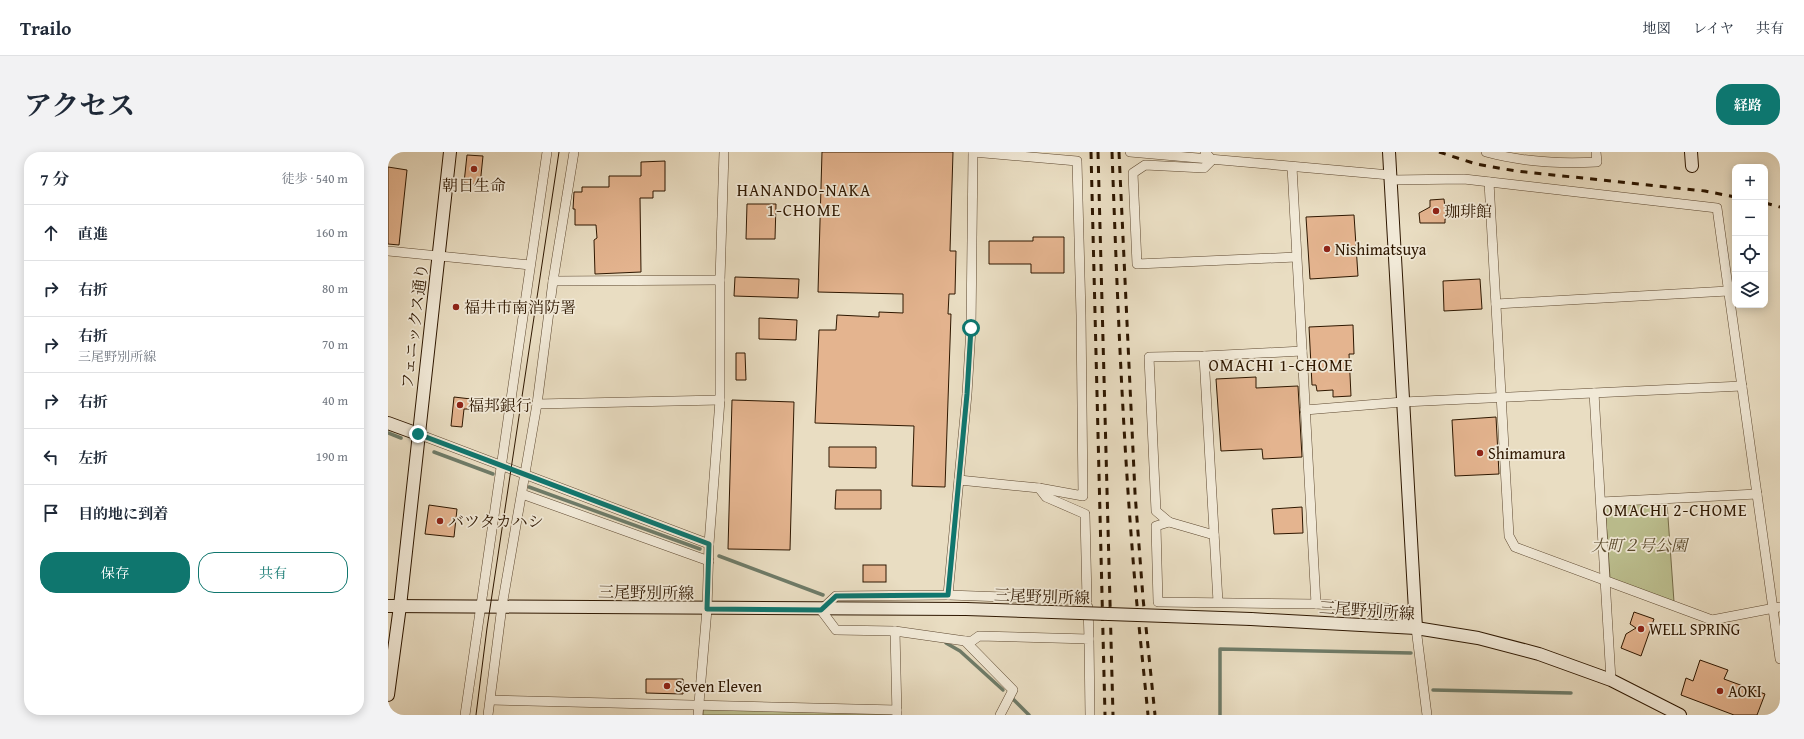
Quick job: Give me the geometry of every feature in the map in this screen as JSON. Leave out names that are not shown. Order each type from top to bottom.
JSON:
[{"type":"main road","name":"フェニックス通り","points":[[388,695],[394,606],[418,434],[450,152]]},
{"type":"main road","points":[[1389,152],[1416,628]]},
{"type":"main road","points":[[1691,152],[1692,166]]},
{"type":"main road","points":[[388,423],[418,434]]},
{"type":"main road","name":"三尾野別所線","points":[[394,606],[966,610],[1251,618],[1416,628],[1478,638],[1539,654],[1611,680],[1680,715]]},
{"type":"street","points":[[465,715],[500,466],[547,152]]},
{"type":"street","points":[[488,715],[502,606],[537,404],[553,281],[574,152]]},
{"type":"street","points":[[698,710],[707,609],[709,544],[720,400],[720,280],[724,152]]},
{"type":"street","points":[[948,595],[971,328],[973,152],[1077,161],[1081,315],[1083,496],[1039,488],[959,480]]},
{"type":"street","points":[[1130,152],[1391,177],[1464,179],[1717,208],[1757,494],[1776,608],[1780,659]]},
{"type":"street","points":[[1206,152],[1212,160]]},
{"type":"street","points":[[1486,152],[1566,164],[1597,162],[1596,152]]},
{"type":"street","points":[[1212,160],[1204,168],[1145,165],[1133,173],[1138,264],[1296,257]]},
{"type":"street","points":[[1292,167],[1316,604]]},
{"type":"street","points":[[1489,182],[1500,398],[1509,536],[1515,547],[1712,620],[1776,608]]},
{"type":"street","points":[[388,251],[530,265]]},
{"type":"street","points":[[553,281],[720,280]]},
{"type":"street","points":[[1496,304],[1728,291]]},
{"type":"street","points":[[1214,535],[1169,522],[1156,511],[1149,357],[1302,351]]},
{"type":"street","points":[[1204,356],[1218,602]]},
{"type":"street","points":[[1305,410],[1403,402],[1742,386]]},
{"type":"street","points":[[1594,393],[1611,680]]},
{"type":"street","points":[[537,404],[720,400]]},
{"type":"street","points":[[418,434],[709,544]]},
{"type":"street","points":[[1039,488],[1046,497],[1085,514],[1090,715]]},
{"type":"street","points":[[522,494],[709,561]]},
{"type":"street","points":[[1601,502],[1757,494]]},
{"type":"street","points":[[1169,522],[1156,526],[1158,602],[1316,604],[1387,608],[1416,628],[1427,715]]},
{"type":"street","points":[[1087,600],[948,595],[836,596],[821,610],[836,630],[896,631],[965,641],[972,641],[979,636],[1089,640]]},
{"type":"street","points":[[490,700],[698,710],[897,712],[896,631]]},
{"type":"street","points":[[965,641],[1013,690],[1000,715]]},
{"type":"green space","name":"大町２号公園","points":[[1667,503],[1674,602],[1610,578],[1605,506]]},
{"type":"green space","points":[[703,709],[891,714],[891,715],[703,715]]},
{"type":"building","points":[[822,152],[953,152],[950,251],[956,251],[955,294],[949,294],[948,314],[951,314],[945,487],[912,486],[914,426],[815,423],[819,330],[836,330],[837,315],[879,317],[879,312],[903,313],[903,294],[818,292]]},
{"type":"building","points":[[467,155],[483,156],[480,185],[464,183]]},
{"type":"building","points":[[665,161],[665,191],[653,191],[653,198],[640,198],[641,272],[595,274],[594,240],[597,238],[596,225],[575,225],[575,209],[573,209],[574,192],[582,192],[582,187],[609,187],[609,176],[641,176],[641,162]]},
{"type":"building","points":[[388,167],[407,170],[399,245],[388,244]]},
{"type":"building","name":"珈琲館","points":[[1444,199],[1445,208],[1449,209],[1449,217],[1445,219],[1445,223],[1420,223],[1419,213],[1430,207],[1430,200]]},
{"type":"building","points":[[747,204],[776,204],[775,239],[746,239]]},
{"type":"building","points":[[1354,215],[1358,276],[1310,279],[1306,217]]},
{"type":"building","points":[[1033,237],[1064,237],[1064,273],[1031,273],[1031,264],[989,264],[989,241],[1033,241]]},
{"type":"building","points":[[735,277],[799,279],[798,298],[734,296]]},
{"type":"building","points":[[1480,279],[1482,309],[1444,311],[1443,281]]},
{"type":"building","points":[[759,318],[797,320],[796,340],[759,339]]},
{"type":"building","points":[[1353,325],[1354,354],[1349,354],[1351,396],[1333,397],[1333,390],[1317,391],[1316,385],[1312,385],[1309,327]]},
{"type":"building","points":[[736,353],[745,353],[746,380],[736,380]]},
{"type":"building","points":[[1256,377],[1256,388],[1298,386],[1302,457],[1263,459],[1262,449],[1221,451],[1216,379]]},
{"type":"building","points":[[454,397],[471,399],[470,409],[464,409],[462,427],[451,426]]},
{"type":"building","points":[[732,400],[794,402],[790,550],[728,549]]},
{"type":"building","points":[[1496,417],[1499,474],[1455,476],[1452,420]]},
{"type":"building","points":[[829,447],[876,447],[876,468],[829,467]]},
{"type":"building","points":[[836,490],[881,490],[881,509],[835,509]]},
{"type":"building","points":[[429,505],[457,509],[454,537],[425,534]]},
{"type":"building","points":[[1302,507],[1303,533],[1274,534],[1272,509]]},
{"type":"building","points":[[863,565],[886,565],[886,582],[863,582]]},
{"type":"building","points":[[1634,612],[1654,619],[1641,656],[1621,648],[1626,634],[1636,628],[1630,624]]},
{"type":"building","points":[[1700,660],[1728,670],[1724,679],[1765,694],[1757,715],[1734,715],[1681,695],[1686,678],[1693,681]]},
{"type":"building","points":[[646,679],[683,679],[683,694],[646,693]]},
{"type":"waterway","points":[[388,433],[401,438]]},
{"type":"waterway","points":[[434,452],[493,474]]},
{"type":"waterway","points":[[529,487],[700,549]]},
{"type":"waterway","points":[[719,556],[823,595]]},
{"type":"waterway","points":[[946,643],[960,651],[1003,690]]},
{"type":"waterway","points":[[1220,715],[1220,649],[1411,653]]},
{"type":"waterway","points":[[1433,690],[1571,693]]},
{"type":"waterway","points":[[1013,699],[1029,715]]},
{"type":"tram line","points":[[476,715],[487,628],[559,152]]},
{"type":"railway","points":[[1091,152],[1105,715]]},
{"type":"railway","points":[[1098,152],[1113,715]]},
{"type":"railway","points":[[1112,152],[1118,305],[1129,508],[1148,715]]},
{"type":"railway","points":[[1119,152],[1135,493],[1143,598],[1155,715]]},
{"type":"railway","points":[[1439,152],[1476,164],[1516,171],[1705,191],[1732,196]]},
{"type":"railway","points":[[1768,204],[1780,207]]},
{"type":"place","name":"朝日生命","points":[[474,169]]},
{"type":"place","name":"珈琲館","points":[[1436,211]]},
{"type":"place","name":"Nishimatsuya","points":[[1327,249]]},
{"type":"place","name":"福井市南消防署","points":[[456,307]]},
{"type":"place","name":"福邦銀行","points":[[460,405]]},
{"type":"place","name":"Shimamura","points":[[1480,453]]},
{"type":"place","name":"バツタカハシ","points":[[440,521]]},
{"type":"place","name":"WELL SPRING","points":[[1641,629]]},
{"type":"place","name":"Seven Eleven","points":[[667,686]]},
{"type":"place","name":"AOKI","points":[[1720,691]]},
{"type":"district","name":"HANANDO-NAKA 1-CHOME","points":[[804,199]]},
{"type":"district","name":"OMACHI 1-CHOME","points":[[1281,364]]},
{"type":"district","name":"OMACHI 2-CHOME","points":[[1675,509]]},
{"type":"route","points":[[418,434],[433,441],[525,474],[709,544],[707,609],[821,610],[836,596],[948,595],[967,394],[971,328]]}]
